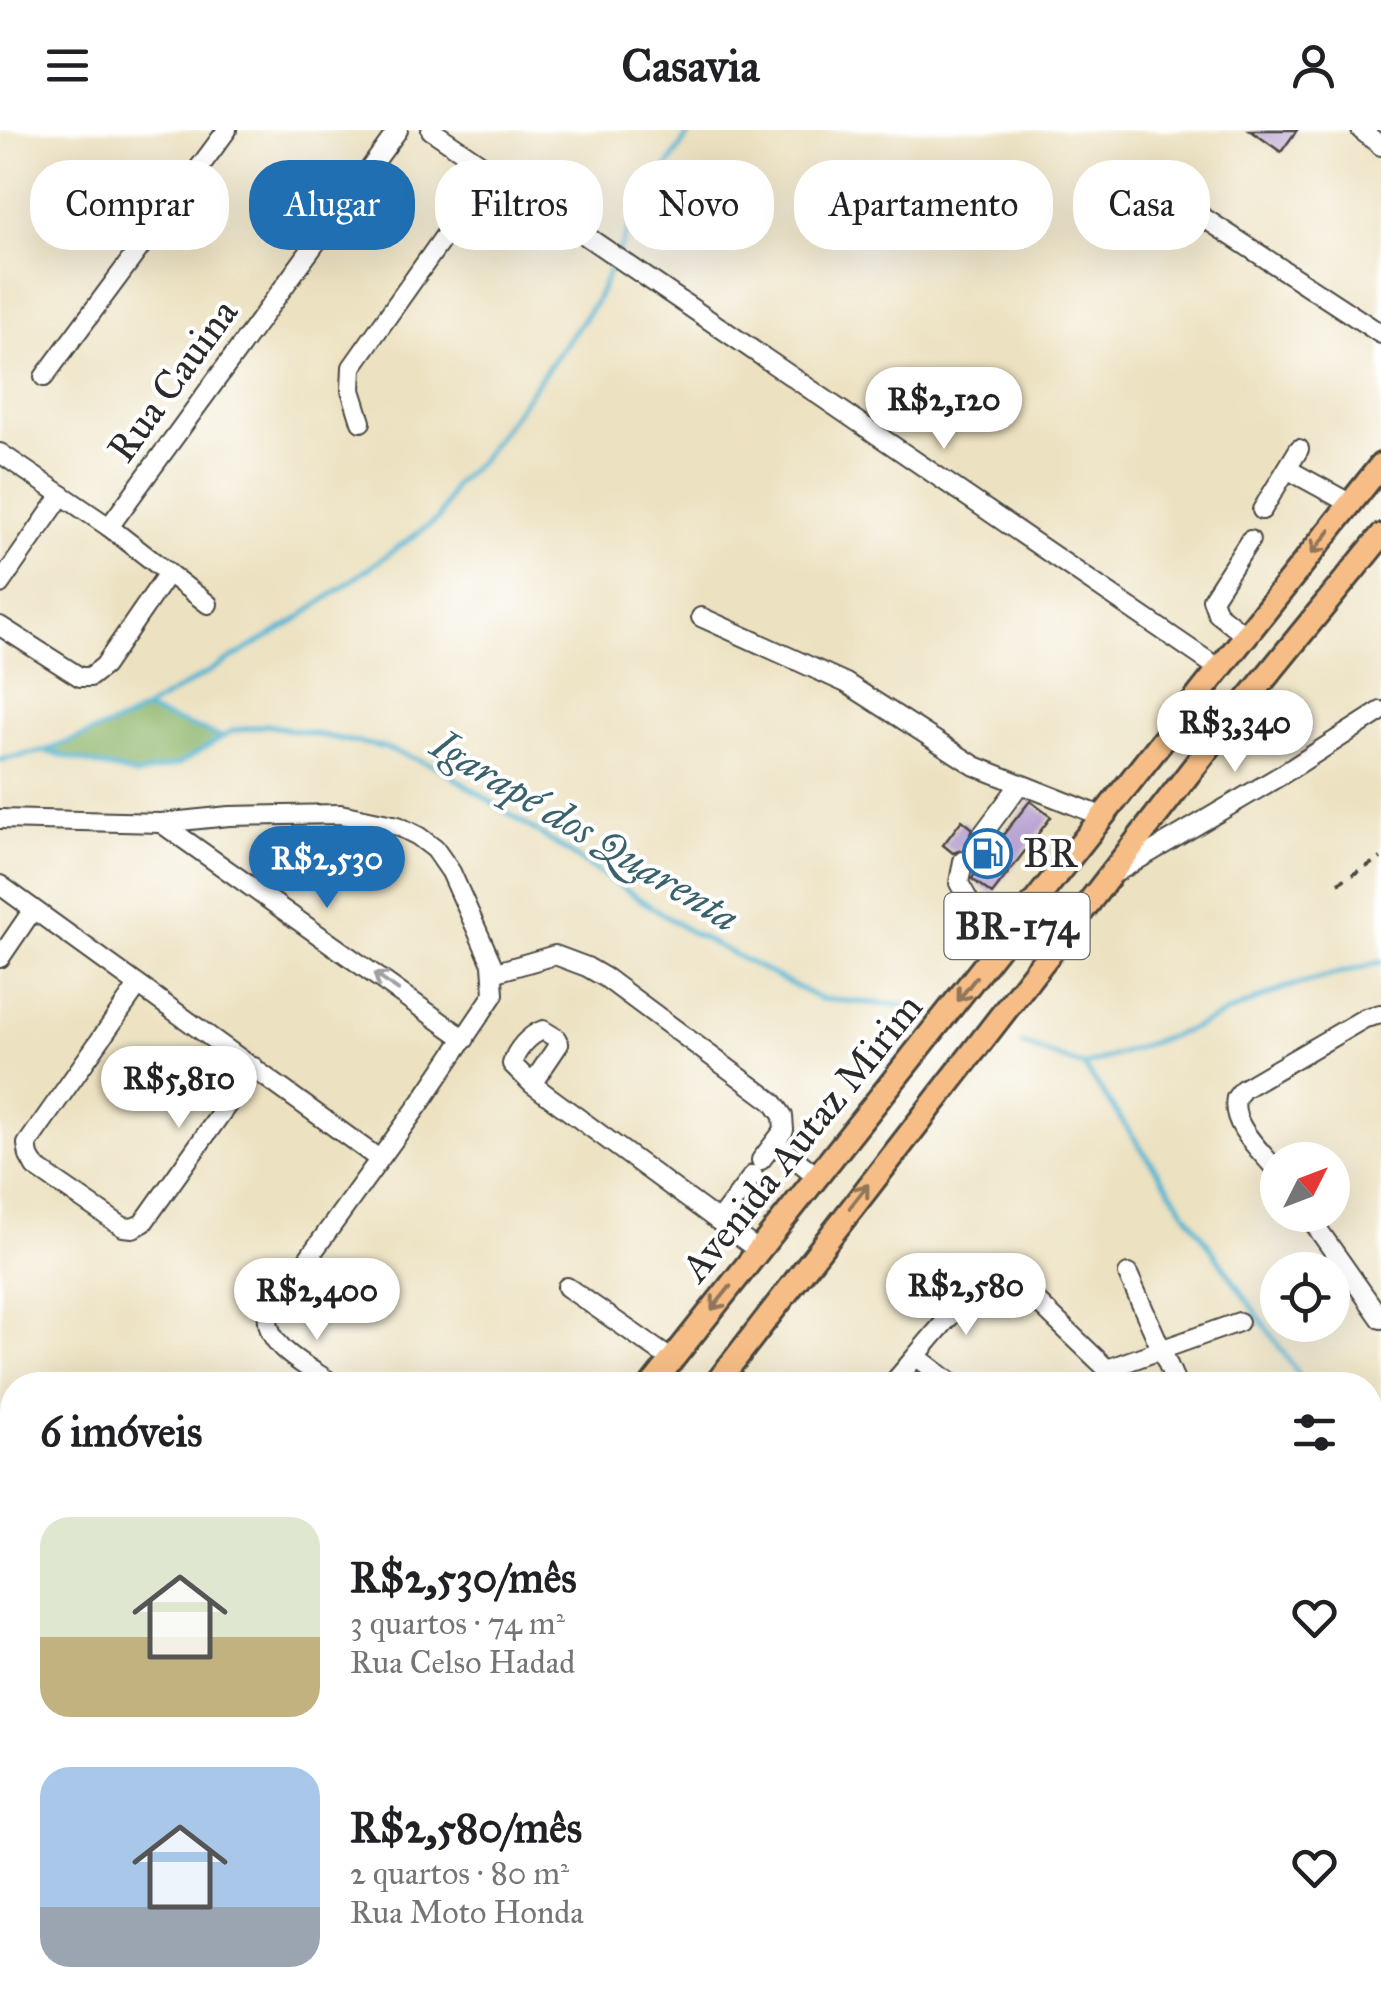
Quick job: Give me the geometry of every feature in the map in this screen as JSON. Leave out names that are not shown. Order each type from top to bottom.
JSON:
[{"type":"main road","name":"Avenida Autaz Mirim","points":[[819,1212],[818,1177],[1381,466]]},
{"type":"main road","name":"Avenida Autaz Mirim","points":[[723,1372],[819,1212],[1110,876],[1381,536]]},
{"type":"main road","name":"Avenida Autaz Mirim","points":[[662,1372],[759,1250],[819,1212]]},
{"type":"street","points":[[44,377],[228,130]]},
{"type":"street","name":"Rua Cauina","points":[[109,526],[398,130]]},
{"type":"street","points":[[431,130],[475,160]]},
{"type":"street","points":[[1360,130],[1381,146]]},
{"type":"street","points":[[1210,222],[1381,334]]},
{"type":"street","points":[[603,246],[1221,670]]},
{"type":"street","points":[[361,422],[351,390],[352,367],[435,249]]},
{"type":"street","points":[[1262,510],[1299,449]]},
{"type":"street","points":[[0,453],[109,526],[208,604]]},
{"type":"street","points":[[1287,469],[1350,504]]},
{"type":"street","points":[[0,584],[62,495]]},
{"type":"street","points":[[1247,637],[1217,612],[1212,599],[1250,540]]},
{"type":"street","points":[[0,626],[80,676],[90,677],[104,666],[168,573]]},
{"type":"street","points":[[701,616],[846,683],[956,756],[1104,817]]},
{"type":"street","points":[[1110,876],[1381,711]]},
{"type":"street","points":[[982,836],[1020,784]]},
{"type":"street","points":[[0,819],[161,823],[230,816],[340,814],[398,826],[435,849],[451,872],[493,973],[494,994],[268,1314],[270,1334],[278,1344],[317,1372]]},
{"type":"street","points":[[161,823],[466,1038]]},
{"type":"street","points":[[963,861],[959,884],[997,951]]},
{"type":"street","points":[[0,885],[379,1159]]},
{"type":"street","points":[[0,958],[32,911]]},
{"type":"street","points":[[493,973],[555,955],[587,966],[774,1102],[783,1116],[784,1130],[719,1220]]},
{"type":"street","points":[[138,986],[28,1144],[28,1156],[35,1167],[123,1227],[133,1228],[143,1223],[254,1067]]},
{"type":"street","points":[[1260,1149],[1235,1113],[1236,1098],[1373,1016]]},
{"type":"street","points":[[532,1084],[759,1250]]},
{"type":"street","points":[[774,1142],[818,1177]]},
{"type":"street","points":[[1320,1232],[1381,1320]]},
{"type":"street","points":[[1128,1274],[1172,1372]]},
{"type":"street","points":[[903,1372],[963,1305],[994,1284],[1026,1291],[1107,1369],[1240,1322]]},
{"type":"street","points":[[568,1287],[672,1360]]},
{"type":"street","points":[[917,1357],[937,1372]]},
{"type":"path","points":[[1338,883],[1381,858]]},
{"type":"green space","points":[[143,709],[222,737],[179,764],[136,775],[44,751],[126,720]]},
{"type":"building","points":[[1250,130],[1297,130],[1281,152]]},
{"type":"building","name":"BR","points":[[1030,801],[1051,817],[992,894],[972,879],[976,871],[972,852],[964,849],[953,853],[943,845],[962,820],[972,828],[974,844],[995,845]]},
{"type":"waterway","points":[[618,253],[633,220],[691,130]]},
{"type":"waterway","points":[[47,750],[126,720],[295,621],[439,518],[455,484],[481,460],[595,303],[613,263]]},
{"type":"waterway","points":[[145,710],[222,737]]},
{"type":"waterway","name":"Igarapé dos Quarenta","points":[[0,760],[44,751],[136,775],[179,764],[232,731],[267,725],[382,747],[438,767],[687,930],[820,999],[909,1006]]},
{"type":"waterway","points":[[1084,1066],[1191,1029],[1284,988],[1381,962]]},
{"type":"waterway","name":"Igarapé dos Quarenta","points":[[1022,1044],[1084,1066],[1297,1372]]},
{"type":"tunnel","points":[[963,861],[982,835]]},
{"type":"place","name":"BR","points":[[988,853]]}]
